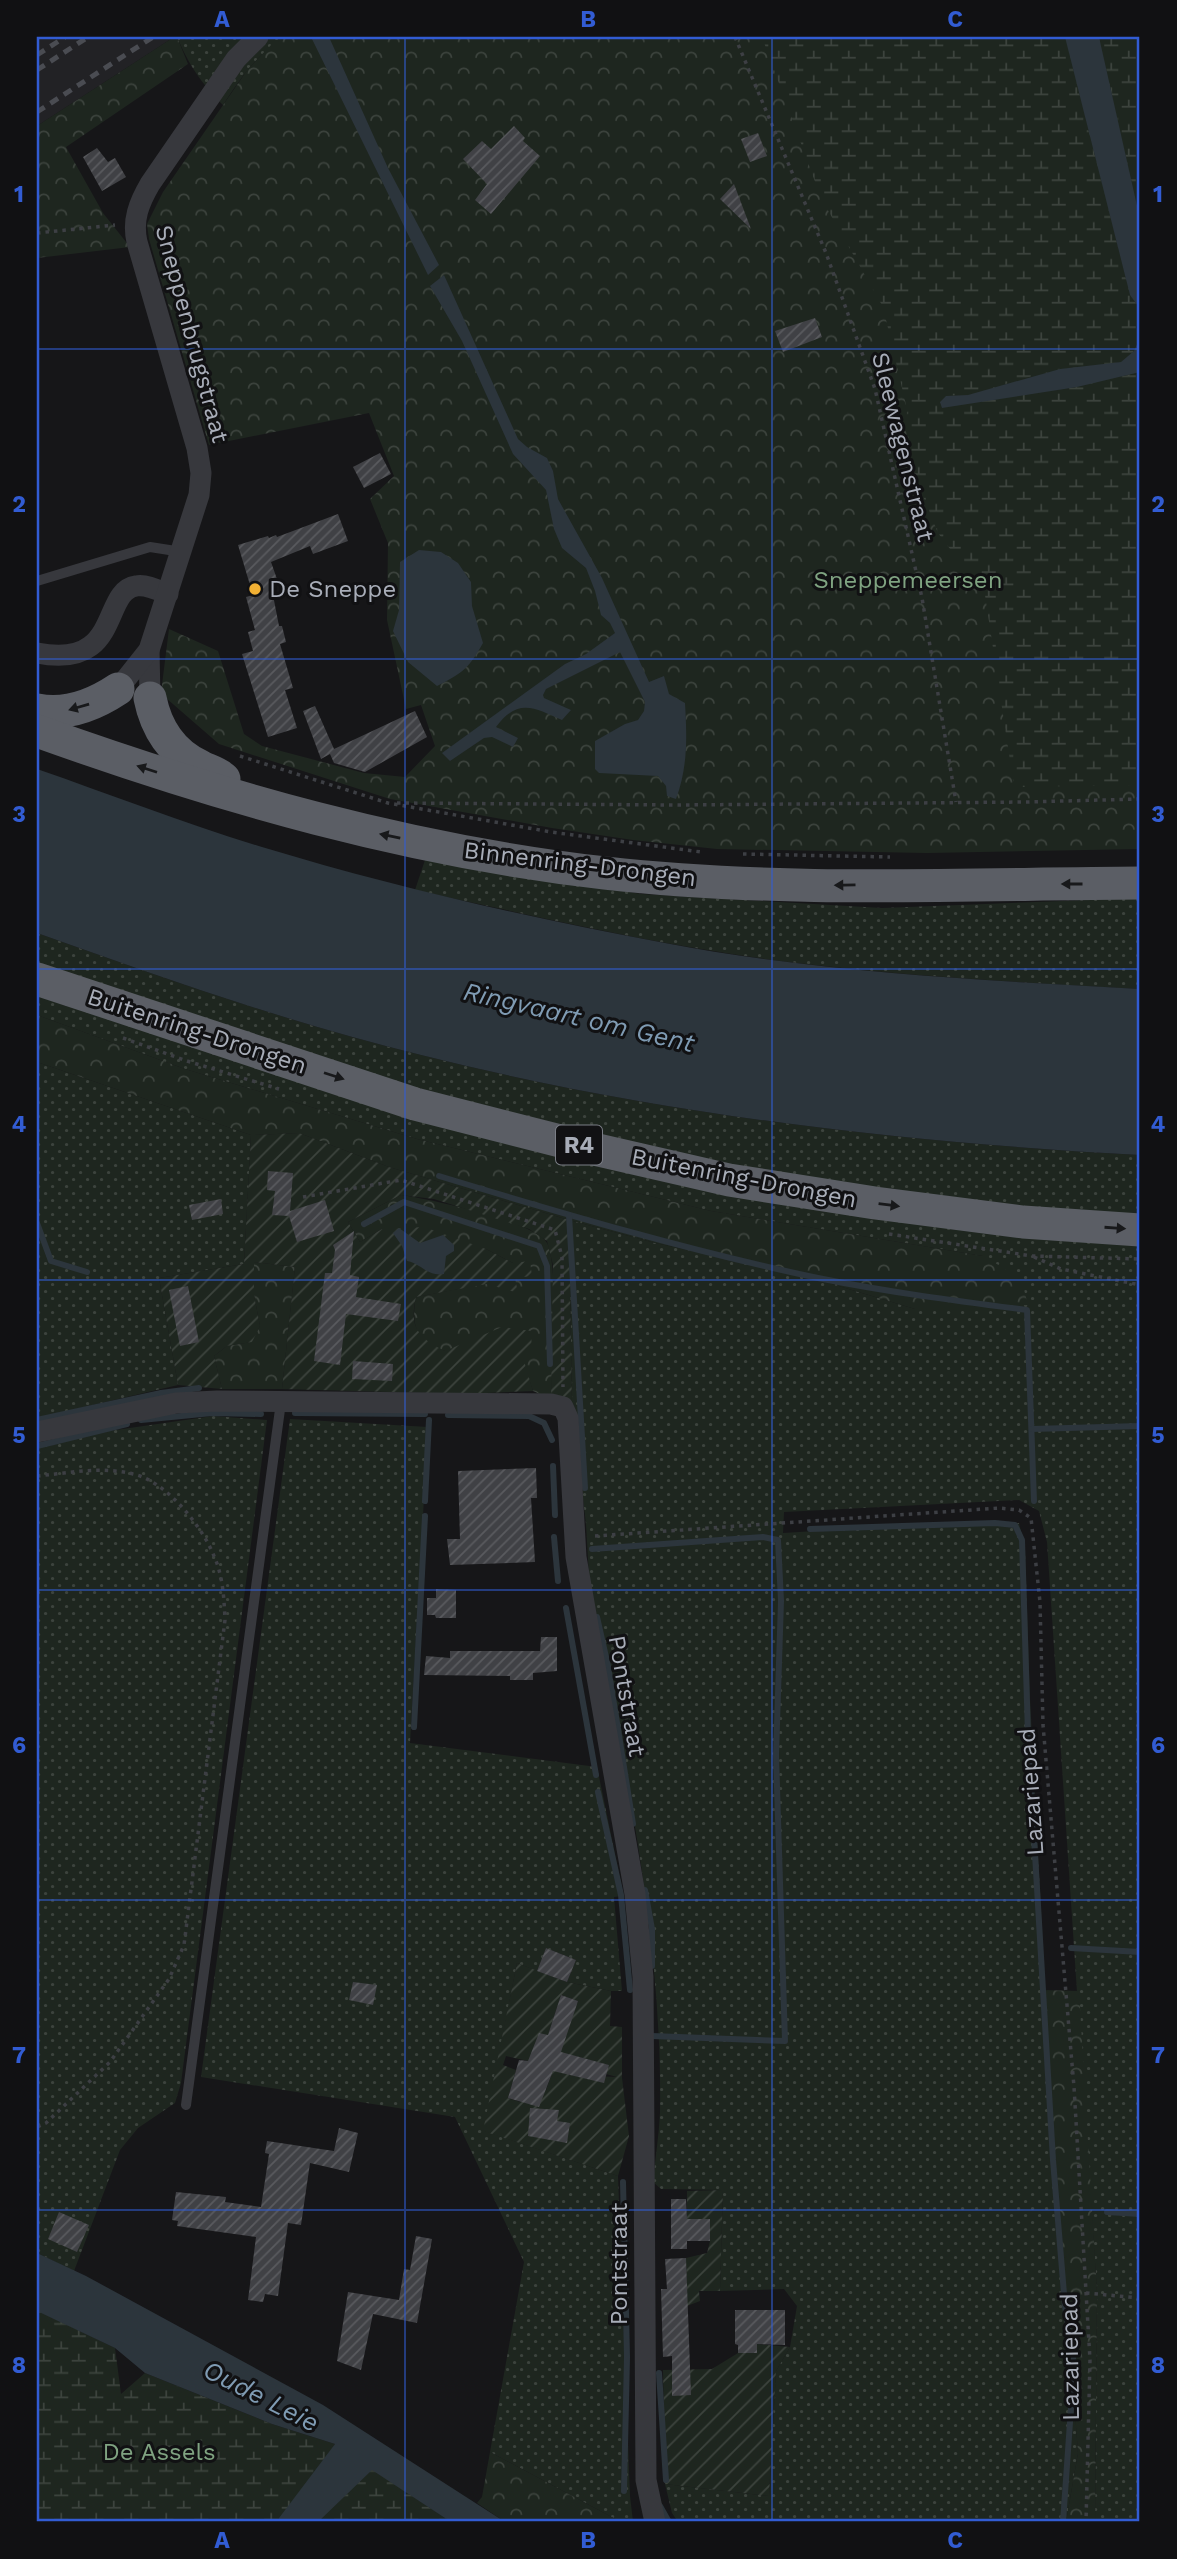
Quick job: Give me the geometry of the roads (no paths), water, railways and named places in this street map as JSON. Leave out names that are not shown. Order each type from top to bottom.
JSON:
[{"type":"highway","points":[[37,710],[62,712],[82,708],[103,699],[118,688]]},
{"type":"highway","points":[[150,698],[153,714],[168,742],[197,765],[221,775],[242,799]]},
{"type":"highway","name":"Binnenring-Drongen","points":[[37,730],[242,799],[380,834],[605,873],[808,886],[1140,883]]},
{"type":"highway","name":"Buitenring-Drongen","points":[[37,979],[415,1104],[703,1174],[875,1203],[1023,1222],[1140,1230]]},
{"type":"street","name":"Sneppenbrugstraat","points":[[118,688],[149,650],[199,495],[201,473],[197,448],[136,242],[135,224],[139,204],[236,59],[258,37]]},
{"type":"street","points":[[37,653],[62,657],[91,646],[102,635],[119,598],[127,589],[136,585],[168,594]]},
{"type":"street","points":[[149,650],[150,698]]},
{"type":"street","points":[[37,1432],[176,1403],[281,1402]]},
{"type":"street","name":"Pontstraat","points":[[281,1402],[551,1404],[563,1407],[568,1418],[576,1557],[635,1894],[643,1977],[646,2480],[656,2522]]},
{"type":"lane","points":[[37,581],[150,547],[182,552]]},
{"type":"lane","points":[[186,2105],[281,1402]]},
{"type":"water","points":[[311,37],[329,37],[388,168],[439,265],[428,275]]},
{"type":"water","points":[[1065,37],[1099,37],[1140,219],[1138,306],[1130,295]]},
{"type":"water","points":[[444,275],[518,439],[547,458],[553,471],[558,499],[602,578],[649,682],[664,676],[669,694],[685,703],[685,763],[676,799],[667,796],[666,786],[658,776],[599,773],[595,769],[595,741],[625,724],[638,720],[644,711],[645,702],[620,652],[546,689],[544,698],[571,710],[562,720],[535,709],[519,708],[496,727],[518,738],[513,747],[492,737],[484,738],[450,761],[442,753],[565,664],[586,654],[615,633],[610,623],[601,615],[586,568],[562,548],[554,529],[546,490],[513,454],[462,341],[430,286]]},
{"type":"water","points":[[1140,338],[1140,372],[1077,387],[942,408],[940,402],[946,396],[968,395],[1060,369],[1121,362],[1134,351]]},
{"type":"water","points":[[419,550],[441,552],[458,563],[471,582],[472,606],[483,643],[464,669],[437,686],[408,662],[393,631],[399,610],[400,562]]},
{"type":"water","name":"Ringvaart om Gent","points":[[37,769],[205,829],[312,862],[462,901],[614,933],[783,962],[961,978],[1140,989],[1140,1155],[868,1133],[598,1094],[509,1076],[372,1042],[227,999],[132,967],[37,933]]},
{"type":"water","points":[[399,1228],[420,1243],[443,1235],[454,1245],[454,1251],[446,1256],[444,1274],[434,1274],[407,1261],[402,1246],[393,1233]]},
{"type":"water","name":"Oude Leie","points":[[37,2253],[86,2276],[323,2405],[505,2522],[451,2522],[372,2470],[318,2522],[276,2522],[335,2444],[272,2424],[145,2373],[115,2348],[37,2311]]},
{"type":"waterway","points":[[439,1176],[627,1231],[818,1278],[1027,1310],[1034,1501]]},
{"type":"waterway","points":[[364,1224],[404,1202],[539,1246],[547,1266],[550,1364]]},
{"type":"waterway","points":[[569,1215],[585,1488]]},
{"type":"waterway","points":[[37,1223],[51,1261],[87,1272]]},
{"type":"waterway","points":[[37,1420],[161,1393],[199,1388]]},
{"type":"waterway","points":[[141,1420],[212,1413],[261,1414]]},
{"type":"waterway","points":[[295,1413],[425,1414]]},
{"type":"waterway","points":[[448,1415],[529,1416],[544,1423],[552,1440]]},
{"type":"waterway","points":[[425,1501],[429,1420]]},
{"type":"waterway","points":[[37,1446],[127,1424]]},
{"type":"waterway","points":[[1032,1429],[1140,1426]]},
{"type":"waterway","points":[[553,1466],[555,1515]]},
{"type":"waterway","points":[[414,1727],[425,1516]]},
{"type":"waterway","points":[[810,1529],[995,1523],[1015,1525],[1022,1540],[1028,1735],[1053,2160],[1065,2306],[1074,2365],[1063,2522]]},
{"type":"waterway","points":[[554,1537],[558,1581]]},
{"type":"waterway","points":[[592,1549],[763,1537],[778,1540],[781,1601],[776,1755],[785,2041],[652,2036]]},
{"type":"waterway","points":[[566,1608],[596,1775]]},
{"type":"waterway","points":[[597,1617],[608,1666],[633,1824]]},
{"type":"waterway","points":[[598,1792],[621,1895],[630,1990]]},
{"type":"waterway","points":[[645,1890],[652,1929],[652,1966]]},
{"type":"waterway","points":[[1071,1948],[1140,1952]]},
{"type":"waterway","points":[[623,2182],[627,2357],[624,2491]]},
{"type":"waterway","points":[[1107,2212],[1140,2214]]},
{"type":"waterway","points":[[659,2373],[666,2480]]},
{"type":"waterway","points":[[660,2506],[669,2522]]},
{"type":"railway","points":[[37,55],[65,37]]},
{"type":"railway","points":[[37,70],[88,37]]},
{"type":"railway","points":[[37,112],[153,37]]},
{"type":"place","name":"De Sneppe","points":[[255,589]]},
{"type":"park label","name":"Sneppemeersen","points":[[908,580]]},
{"type":"park label","name":"De Assels","points":[[159,2452]]}]
